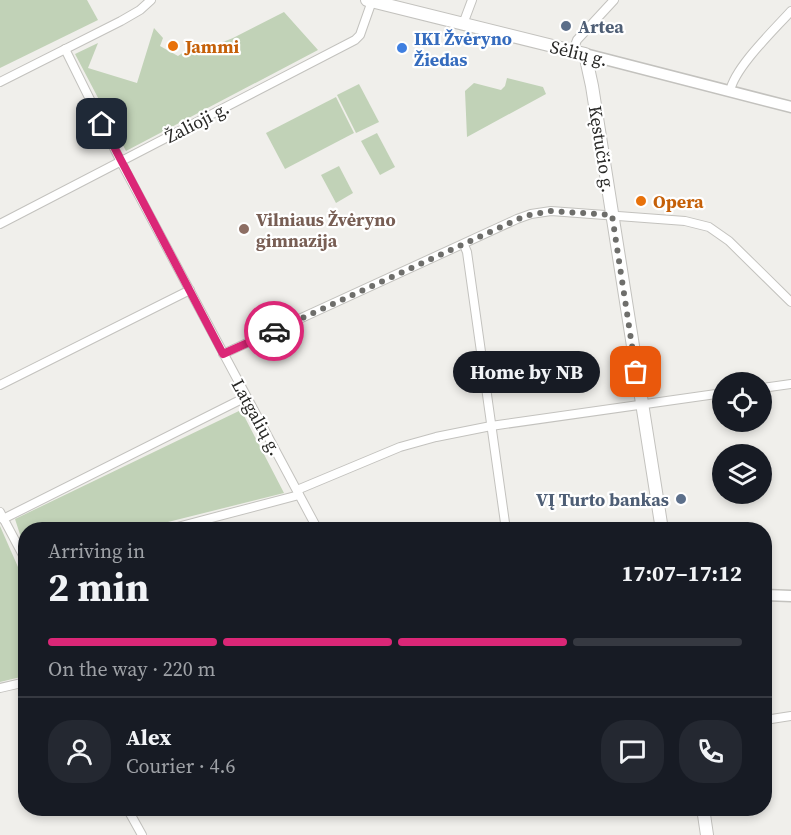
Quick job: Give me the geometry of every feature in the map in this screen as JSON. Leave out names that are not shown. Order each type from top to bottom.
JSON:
[{"type":"main road","name":"Sėlių g.","points":[[369,1],[579,53]]},
{"type":"main road","name":"Kęstučio g.","points":[[579,53],[592,86],[661,522]]},
{"type":"main road","points":[[704,816],[707,835]]},
{"type":"street","points":[[0,82],[140,10],[151,0]]},
{"type":"street","points":[[463,24],[472,0]]},
{"type":"street","points":[[579,53],[578,40],[614,0]]},
{"type":"street","name":"Žalioji g.","points":[[0,224],[355,40],[360,35],[369,1]]},
{"type":"street","points":[[730,91],[733,81],[745,64],[791,11]]},
{"type":"street","name":"Latgalių g.","points":[[65,49],[121,162],[314,522]]},
{"type":"street","name":"Sėlių g.","points":[[579,53],[791,107]]},
{"type":"street","points":[[223,354],[531,214],[562,211],[685,221],[710,227],[729,241],[791,302]]},
{"type":"street","points":[[464,245],[467,252],[505,522]]},
{"type":"street","points":[[0,385],[190,290]]},
{"type":"street","points":[[772,387],[791,384]]},
{"type":"street","points":[[195,522],[298,493],[400,447],[491,426],[712,395]]},
{"type":"street","points":[[18,546],[2,515],[246,398]]},
{"type":"street","points":[[772,596],[791,596]]},
{"type":"street","points":[[0,688],[18,684]]},
{"type":"street","points":[[772,719],[791,716]]},
{"type":"street","points":[[131,816],[142,835]]},
{"type":"green space","points":[[0,0],[87,0],[98,20],[0,68]]},
{"type":"green space","points":[[284,12],[318,50],[126,151],[75,54],[98,43],[88,68],[137,83],[154,28],[163,38],[160,46],[178,56],[190,48],[208,48],[233,38]]},
{"type":"green space","points":[[507,78],[543,87],[546,94],[467,137],[465,91],[474,83],[501,90]]},
{"type":"green space","points":[[359,84],[379,122],[356,133],[337,95]]},
{"type":"green space","points":[[336,97],[354,133],[285,169],[266,133]]},
{"type":"green space","points":[[377,133],[395,167],[380,175],[361,141]]},
{"type":"green space","points":[[339,166],[353,193],[336,203],[321,175]]},
{"type":"green space","points":[[241,410],[284,493],[168,522],[18,522],[18,528],[15,519]]},
{"type":"green space","points":[[0,526],[18,567],[18,678],[0,682]]},
{"type":"way so far","points":[[274,331],[525,216],[551,211],[612,215],[636,372]]},
{"type":"place","name":"Artea","points":[[566,26]]},
{"type":"place","name":"Jammi","points":[[173,46]]},
{"type":"place","name":"IKI Žvėryno Žiedas","points":[[402,48]]},
{"type":"place","name":"Opera","points":[[641,201]]},
{"type":"place","name":"Vilniaus Žvėryno gimnazija","points":[[244,229]]},
{"type":"place","name":"Home by NB","points":[[636,372]]},
{"type":"place","name":"VĮ Turto bankas","points":[[681,499]]},
{"type":"route","points":[[102,124],[223,354],[274,331]]}]
